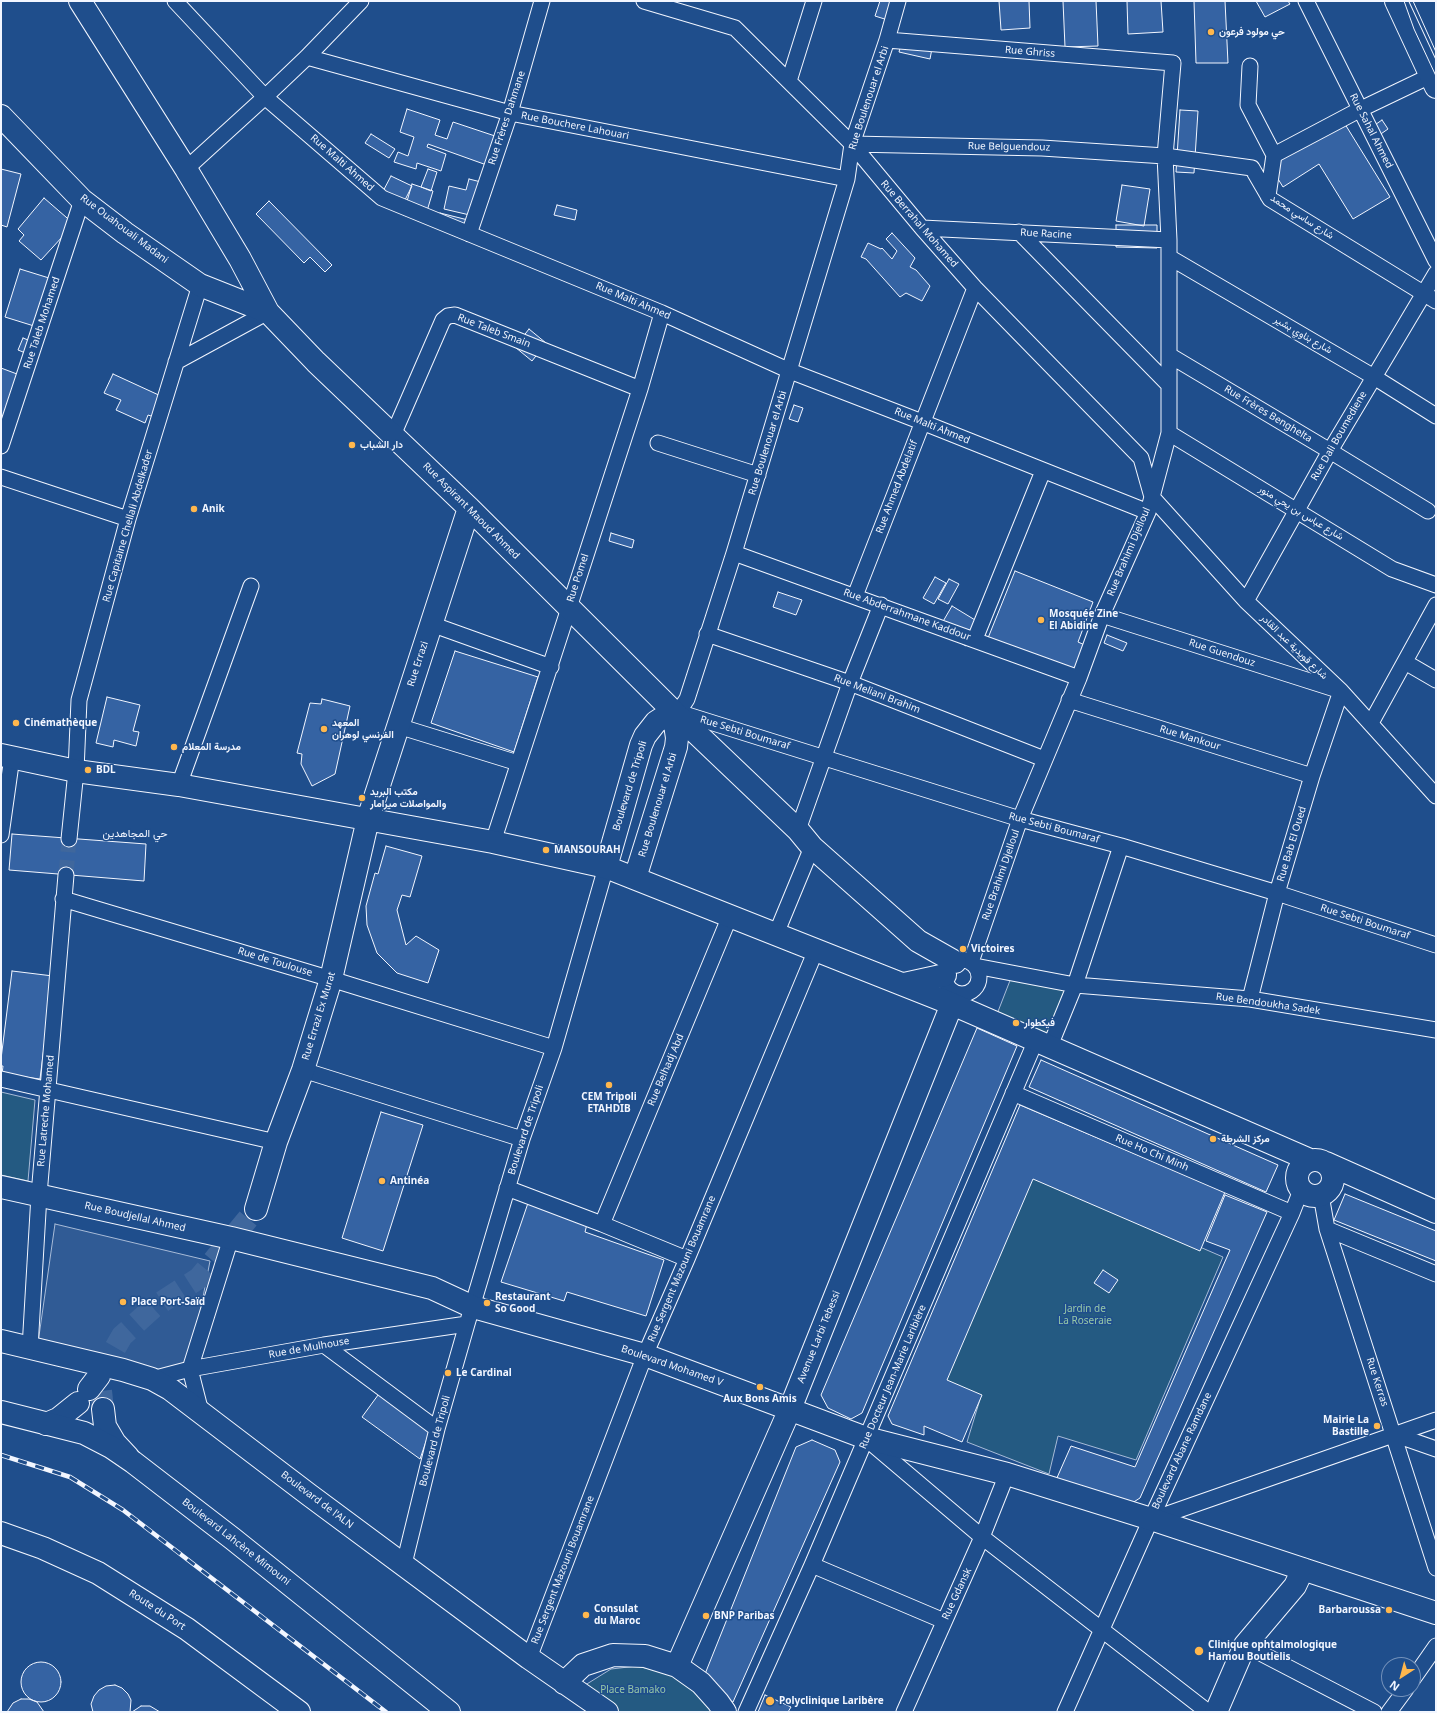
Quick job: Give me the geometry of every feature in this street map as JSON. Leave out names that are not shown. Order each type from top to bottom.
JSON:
[{"type":"street","points":[[80,1],[186,169],[240,259],[268,312],[176,362]]},
{"type":"street","name":"Rue Malti Ahmed","points":[[175,1],[265,97],[382,198],[662,313],[790,371],[1148,512]]},
{"type":"street","points":[[186,169],[307,57],[361,1]]},
{"type":"street","name":"Rue Frères Dahmane","points":[[469,234],[510,113],[542,1]]},
{"type":"street","name":"Rue Berrahal Mohamed","points":[[644,1],[688,7],[735,28],[852,144],[922,228],[975,288],[1142,458],[1152,497]]},
{"type":"street","points":[[789,81],[814,1]]},
{"type":"street","name":"Rue Boulenouar el Arbi","points":[[635,878],[676,747],[677,738],[673,711],[683,705],[686,699],[734,553],[847,179],[852,144],[887,40],[898,1]]},
{"type":"street","name":"Rue Sahal Ahmed","points":[[1306,1],[1436,261]]},
{"type":"street","points":[[1274,156],[1360,110],[1435,78],[1396,1]]},
{"type":"street","name":"Rue Ghriss","points":[[887,40],[1173,63]]},
{"type":"street","name":"Rue Bouchere Lahouari","points":[[307,57],[510,113],[847,179]]},
{"type":"street","name":"Rue Brahimi Djelloul","points":[[962,966],[1044,759],[1079,678],[1102,615],[1148,512],[1169,433],[1169,240],[1166,156],[1173,63]]},
{"type":"street","points":[[1250,66],[1248,105],[1274,156],[1268,196]]},
{"type":"street","name":"Rue Ouahouali Madani","points":[[1,116],[82,200],[125,233],[200,285],[268,312]]},
{"type":"street","name":"Rue Belguendouz","points":[[852,144],[1042,148],[1166,156]]},
{"type":"street","name":"شارع ساسي محمد","points":[[1166,156],[1252,168],[1268,196],[1430,297]]},
{"type":"street","name":"Rue Taleb Mohamed","points":[[1,446],[82,200]]},
{"type":"street","name":"Rue Racine","points":[[922,228],[1169,240]]},
{"type":"street","points":[[1019,232],[1168,385]]},
{"type":"street","name":"شارع بناوي بشير","points":[[1169,257],[1374,377],[1436,416]]},
{"type":"street","name":"Rue Dali Boumediene","points":[[1246,601],[1330,451],[1374,377],[1430,297],[1436,273]]},
{"type":"street","name":"Rue Capitaine Chellali Abdelkader","points":[[76,771],[79,700],[128,519],[200,285]]},
{"type":"street","name":"Rue Ahmed Abdelatif","points":[[855,596],[975,288]]},
{"type":"street","name":"Rue Aspirant Maoud Ahmed","points":[[268,312],[316,362],[469,508],[673,711],[798,830],[812,847],[918,941],[962,966]]},
{"type":"street","name":"Rue Pomel","points":[[493,842],[640,389],[662,313]]},
{"type":"street","name":"Rue Taleb Smain","points":[[393,435],[443,320],[448,316],[455,315],[640,389]]},
{"type":"street","name":"Rue Frères Benghelta","points":[[1169,355],[1428,511]]},
{"type":"street","name":"شارع عباس بن يحي منور","points":[[1169,433],[1392,569],[1436,585]]},
{"type":"street","points":[[658,443],[758,474]]},
{"type":"street","points":[[975,640],[1043,471]]},
{"type":"street","points":[[1,477],[128,519]]},
{"type":"street","name":"شارع قويدية عبد القادر","points":[[1152,497],[1246,601],[1341,691],[1436,796]]},
{"type":"street","name":"Rue Errazi","points":[[368,819],[469,508]]},
{"type":"street","name":"Rue Abderrahmane Kaddour","points":[[734,553],[1079,678]]},
{"type":"street","points":[[179,785],[251,586]]},
{"type":"street","points":[[798,830],[850,683],[881,605]]},
{"type":"street","points":[[1371,723],[1436,605]]},
{"type":"street","name":"Rue Guendouz","points":[[1102,615],[1341,691]]},
{"type":"street","points":[[431,624],[551,667]]},
{"type":"street","name":"Rue Meliani Brahim","points":[[707,634],[850,683],[1044,759]]},
{"type":"street","points":[[1405,662],[1436,680]]},
{"type":"street","name":"Rue Bab El Oued","points":[[1250,999],[1277,893],[1312,776],[1341,691]]},
{"type":"street","name":"Rue Mankour","points":[[1069,700],[1312,776]]},
{"type":"street","name":"Rue Sebti Boumaraf","points":[[673,711],[825,757],[1020,819],[1121,846],[1277,893],[1436,945]]},
{"type":"street","name":"Boulevard de Tripoli","points":[[404,1564],[437,1429],[522,1139],[554,1048],[641,745],[645,736],[656,722],[673,711]]},
{"type":"street","points":[[398,726],[518,763]]},
{"type":"street","points":[[1,835],[6,756],[76,771],[179,785],[493,842],[606,867],[904,984],[960,999],[987,1018],[1043,1043],[1318,1162],[1435,1209]]},
{"type":"street","points":[[69,839],[76,771]]},
{"type":"street","name":"Rue Errazi Ex Murat","points":[[256,1209],[276,1142],[303,1070],[331,978],[368,819]]},
{"type":"street","name":"Rue Docteur Jean-Marie Laribière","points":[[746,1712],[812,1565],[1013,1093],[1075,985],[1121,846]]},
{"type":"street","points":[[776,934],[812,847]]},
{"type":"street","name":"Rue Latreche Mohamed","points":[[30,1348],[47,1090],[66,875]]},
{"type":"street","name":"Rue de Toulouse","points":[[63,899],[331,978],[554,1048]]},
{"type":"street","name":"Rue Belhadj Abd","points":[[602,1224],[730,916]]},
{"type":"street","name":"Rue Sergent Mazouni Bouamrane","points":[[529,1658],[645,1355],[687,1259],[816,950]]},
{"type":"street","points":[[960,999],[962,994],[952,990],[946,981],[962,966]]},
{"type":"street","points":[[904,984],[962,966],[980,976],[979,981],[973,991],[960,999]]},
{"type":"street","name":"Rue Bendoukha Sadek","points":[[962,966],[1075,985],[1250,999],[1436,1030]]},
{"type":"street","name":"Avenue Larbi Tebessi","points":[[677,1666],[790,1409],[960,999]]},
{"type":"street","points":[[303,1070],[522,1139]]},
{"type":"street","points":[[1,1079],[276,1142]]},
{"type":"street","name":"Rue Ho Chi Minh","points":[[1013,1093],[1292,1213]]},
{"type":"street","points":[[1304,1162],[1318,1162],[1330,1168],[1333,1178],[1329,1189],[1311,1193],[1298,1185],[1297,1172],[1304,1162]]},
{"type":"street","name":"Rue Boudjellal Ahmed","points":[[1,1187],[231,1238],[432,1288],[470,1316]]},
{"type":"street","points":[[507,1188],[602,1224],[687,1259]]},
{"type":"street","name":"Boulevard Abane Ramdane","points":[[1065,1712],[1292,1213],[1311,1193]]},
{"type":"street","name":"Rue Kerras","points":[[1311,1193],[1327,1229],[1436,1568]]},
{"type":"street","points":[[1327,1229],[1436,1274]]},
{"type":"street","points":[[201,1412],[190,1370],[231,1238]]},
{"type":"street","name":"Boulevard Mohamed V","points":[[470,1316],[645,1355],[866,1438],[1007,1474],[1152,1519],[1436,1613]]},
{"type":"street","name":"Rue de Mulhouse","points":[[152,1380],[190,1370],[470,1316]]},
{"type":"street","name":"Boulevard de l'ALN","points":[[1,1341],[123,1370],[152,1380],[170,1389],[308,1494],[529,1658],[607,1712]]},
{"type":"street","points":[[324,1345],[437,1429]]},
{"type":"street","points":[[46,1424],[58,1419],[93,1398],[105,1426],[115,1442],[133,1462]]},
{"type":"street","name":"Boulevard Lahcène Mimouni","points":[[1,1412],[84,1433],[111,1446],[226,1534],[449,1712]]},
{"type":"street","points":[[1152,1519],[1436,1420]]},
{"type":"street","points":[[1393,1434],[1436,1448]]},
{"type":"street","points":[[866,1438],[982,1537],[1208,1712]]},
{"type":"street","name":"Rue Gdansk","points":[[904,1712],[982,1537],[1007,1474]]},
{"type":"street","name":"Route du Port","points":[[1,1533],[43,1548],[98,1573],[187,1629],[300,1712]]},
{"type":"street","points":[[812,1565],[944,1621]]},
{"type":"street","points":[[1216,1712],[1245,1646],[1295,1586],[1303,1569]]},
{"type":"street","points":[[1245,1646],[1374,1712]]},
{"type":"street","points":[[1421,1667],[1436,1647]]},
{"type":"street","points":[[564,1683],[583,1665],[613,1655],[645,1656],[677,1666],[701,1683],[725,1712]]},
{"type":"street","points":[[1389,1712],[1400,1697]]},
{"type":"green space","points":[[1011,978],[1065,990],[1048,1036],[997,1014]]},
{"type":"green space","points":[[1,1092],[35,1100],[28,1181],[1,1175]]},
{"type":"green space","name":"Jardin de La Roseraie","points":[[1031,1174],[1223,1257],[1136,1460],[1058,1436],[1049,1474],[967,1442],[981,1396],[942,1383]]},
{"type":"green space","name":"Place Bamako","points":[[637,1666],[670,1674],[690,1687],[717,1712],[618,1712],[582,1687],[611,1669]]},
{"type":"shaded area","name":"Place Port-Saïd","points":[[55,1224],[210,1261],[190,1364],[154,1374],[38,1343]]},
{"type":"building","points":[[880,1],[897,1],[891,21],[875,16]]},
{"type":"building","points":[[999,1],[1029,1],[1030,28],[1001,30]]},
{"type":"building","points":[[1063,1],[1096,1],[1098,46],[1065,47]]},
{"type":"building","points":[[1127,1],[1161,1],[1163,32],[1128,34]]},
{"type":"building","name":"حي مولود فرعون","points":[[1194,1],[1225,1],[1228,63],[1196,63]]},
{"type":"building","name":"حي مولود فرعون","points":[[1256,1],[1288,1],[1290,4],[1265,17]]},
{"type":"building","points":[[903,36],[933,43],[930,59],[899,52]]},
{"type":"building","points":[[407,109],[440,120],[435,135],[447,139],[453,122],[504,139],[495,168],[428,144],[427,147],[446,154],[441,171],[417,163],[416,169],[394,162],[398,152],[408,156],[414,137],[400,132]]},
{"type":"building","points":[[1180,110],[1198,111],[1194,173],[1176,172]]},
{"type":"building","points":[[1340,116],[1390,197],[1353,219],[1319,164],[1283,187],[1267,161]]},
{"type":"building","points":[[1382,120],[1388,129],[1375,138],[1369,129]]},
{"type":"building","points":[[371,134],[395,149],[389,158],[365,143]]},
{"type":"building","points":[[1,169],[21,174],[7,227],[1,225]]},
{"type":"building","points":[[428,169],[437,172],[431,191],[421,187]]},
{"type":"building","points":[[391,176],[412,186],[401,208],[380,197]]},
{"type":"building","points":[[469,179],[481,182],[474,216],[444,209],[449,186],[466,190]]},
{"type":"building","points":[[412,184],[433,191],[424,221],[403,215]]},
{"type":"building","points":[[1122,185],[1150,189],[1144,226],[1116,221]]},
{"type":"building","points":[[44,198],[74,224],[41,260],[19,241],[24,235],[18,229]]},
{"type":"building","points":[[269,201],[332,265],[325,272],[310,257],[304,263],[256,214]]},
{"type":"building","points":[[557,205],[577,210],[575,220],[554,215]]},
{"type":"building","points":[[440,213],[472,221],[468,235],[436,225]]},
{"type":"building","points":[[1116,225],[1157,225],[1157,248],[1116,247]]},
{"type":"building","points":[[892,233],[915,258],[910,267],[916,270],[930,286],[922,301],[906,293],[900,297],[866,259],[861,257],[868,243],[881,249],[882,248],[892,259],[897,251],[886,239]]},
{"type":"building","points":[[20,269],[49,278],[34,326],[5,317]]},
{"type":"building","points":[[529,329],[546,343],[532,361],[515,347]]},
{"type":"building","points":[[23,338],[38,344],[33,356],[18,350]]},
{"type":"building","points":[[1,368],[25,377],[4,423],[1,422]]},
{"type":"building","points":[[113,374],[163,397],[154,417],[148,415],[145,423],[116,410],[121,400],[104,393]]},
{"type":"building","points":[[794,405],[803,408],[798,422],[789,419]]},
{"type":"building","points":[[611,533],[634,540],[632,548],[609,541]]},
{"type":"building","name":"Mosquée Zine El Abidine","points":[[1015,571],[1093,602],[1078,642],[1087,646],[1076,673],[988,638]]},
{"type":"building","points":[[935,577],[946,583],[934,604],[923,598]]},
{"type":"building","points":[[949,579],[959,584],[948,604],[938,599]]},
{"type":"building","points":[[778,592],[802,600],[796,615],[773,607]]},
{"type":"building","points":[[952,606],[980,623],[966,646],[938,630]]},
{"type":"building","points":[[1107,635],[1127,643],[1123,651],[1104,643]]},
{"type":"building","points":[[455,651],[538,677],[514,752],[431,723]]},
{"type":"building","points":[[107,697],[140,705],[133,731],[139,732],[136,746],[114,740],[113,747],[96,743]]},
{"type":"building","name":"المعهد الفرنسي لوهران","points":[[322,699],[350,706],[335,774],[312,786],[301,764],[302,754],[297,753],[310,703],[321,704]]},
{"type":"building","points":[[12,834],[146,844],[144,881],[9,870]]},
{"type":"building","points":[[386,846],[422,856],[410,897],[402,895],[397,910],[406,945],[416,936],[439,950],[428,983],[397,973],[377,953],[367,925],[366,906],[375,873],[378,874]]},
{"type":"building","points":[[12,971],[53,976],[40,1079],[2,1074],[3,1066],[1,1066],[1,1059]]},
{"type":"building","points":[[977,1028],[1017,1046],[862,1413],[851,1419],[828,1408],[821,1395]]},
{"type":"building","points":[[1041,1060],[1278,1165],[1266,1192],[1029,1087]]},
{"type":"building","points":[[1020,1105],[1225,1192],[1200,1251],[1033,1179],[947,1380],[982,1395],[962,1442],[924,1426],[924,1435],[892,1424],[888,1416]]},
{"type":"building","name":"Antinéa","points":[[381,1112],[423,1125],[383,1251],[342,1238]]},
{"type":"building","points":[[1345,1194],[1436,1231],[1436,1261],[1334,1220]]},
{"type":"building","points":[[1225,1195],[1267,1212],[1140,1498],[1129,1505],[1056,1480],[1071,1446],[1135,1467],[1230,1250],[1206,1241]]},
{"type":"building","points":[[528,1203],[587,1224],[585,1232],[664,1260],[646,1316],[567,1292],[564,1301],[501,1282]]},
{"type":"building","points":[[1103,1270],[1118,1280],[1109,1293],[1094,1283]]},
{"type":"building","points":[[381,1391],[431,1427],[420,1459],[362,1417]]},
{"type":"building","points":[[812,1440],[835,1450],[840,1462],[733,1702],[727,1701],[705,1674],[796,1447]]},
{"type":"building","points":[[41,1662],[49,1664],[55,1668],[59,1674],[61,1682],[59,1690],[55,1696],[49,1700],[41,1702],[33,1700],[27,1696],[23,1690],[21,1682],[23,1674],[27,1668],[33,1664]]},
{"type":"building","points":[[115,1685],[122,1688],[128,1694],[131,1700],[130,1712],[93,1712],[91,1704],[94,1696],[99,1690],[106,1686]]},
{"type":"building","name":"Polyclinique Laribère","points":[[765,1695],[791,1707],[788,1712],[758,1712]]},
{"type":"building","points":[[21,1699],[29,1699],[37,1702],[44,1712],[7,1712],[13,1703]]},
{"type":"building","points":[[141,1706],[150,1706],[160,1712],[132,1712]]},
{"type":"tunnel","points":[[66,875],[69,839]]},
{"type":"tunnel","points":[[99,1376],[122,1336],[154,1307],[199,1278],[256,1209]]},
{"type":"tunnel","points":[[101,1391],[103,1409]]},
{"type":"tram line","points":[[1404,1],[1414,29],[1436,76]]},
{"type":"tram line","points":[[1413,1],[1436,52]]},
{"type":"railway","points":[[1,1455],[70,1477],[123,1510],[386,1712]]},
{"type":"place","name":"حي مولود فرعون","points":[[1211,32]]},
{"type":"place","name":"دار الشباب","points":[[352,445]]},
{"type":"place","name":"Anik","points":[[194,509]]},
{"type":"place","name":"Mosquée Zine El Abidine","points":[[1041,620]]},
{"type":"place","name":"Cinémathèque","points":[[16,723]]},
{"type":"place","name":"المعهد الفرنسي لوهران","points":[[324,729]]},
{"type":"place","name":"مدرسة المعلام","points":[[174,747]]},
{"type":"place","name":"BDL","points":[[88,770]]},
{"type":"place","name":"مكتب البريد والمواصلات ميرامار","points":[[362,798]]},
{"type":"place","name":"MANSOURAH","points":[[546,850]]},
{"type":"place","name":"Victoires","points":[[963,949]]},
{"type":"place","name":"فيكطوار","points":[[1016,1023]]},
{"type":"place","name":"CEM Tripoli ETAHDIB","points":[[609,1085]]},
{"type":"place","name":"مركز الشرطة","points":[[1213,1139]]},
{"type":"place","name":"Antinéa","points":[[382,1181]]},
{"type":"place","name":"Place Port-Saïd","points":[[123,1302]]},
{"type":"place","name":"Restaurant So Good","points":[[487,1303]]},
{"type":"place","name":"Le Cardinal","points":[[448,1373]]},
{"type":"place","name":"Aux Bons Amis","points":[[760,1387]]},
{"type":"place","name":"Mairie La Bastille","points":[[1377,1426]]},
{"type":"place","name":"Barbaroussa","points":[[1389,1610]]},
{"type":"place","name":"Consulat du Maroc","points":[[586,1615]]},
{"type":"place","name":"BNP Paribas","points":[[706,1616]]},
{"type":"place","name":"Clinique ophtalmologique Hamou Boutlelis","points":[[1199,1651]]},
{"type":"place","name":"Polyclinique Laribère","points":[[770,1701]]},
{"type":"district","name":"حي المجاهدين","points":[[135,834]]}]
